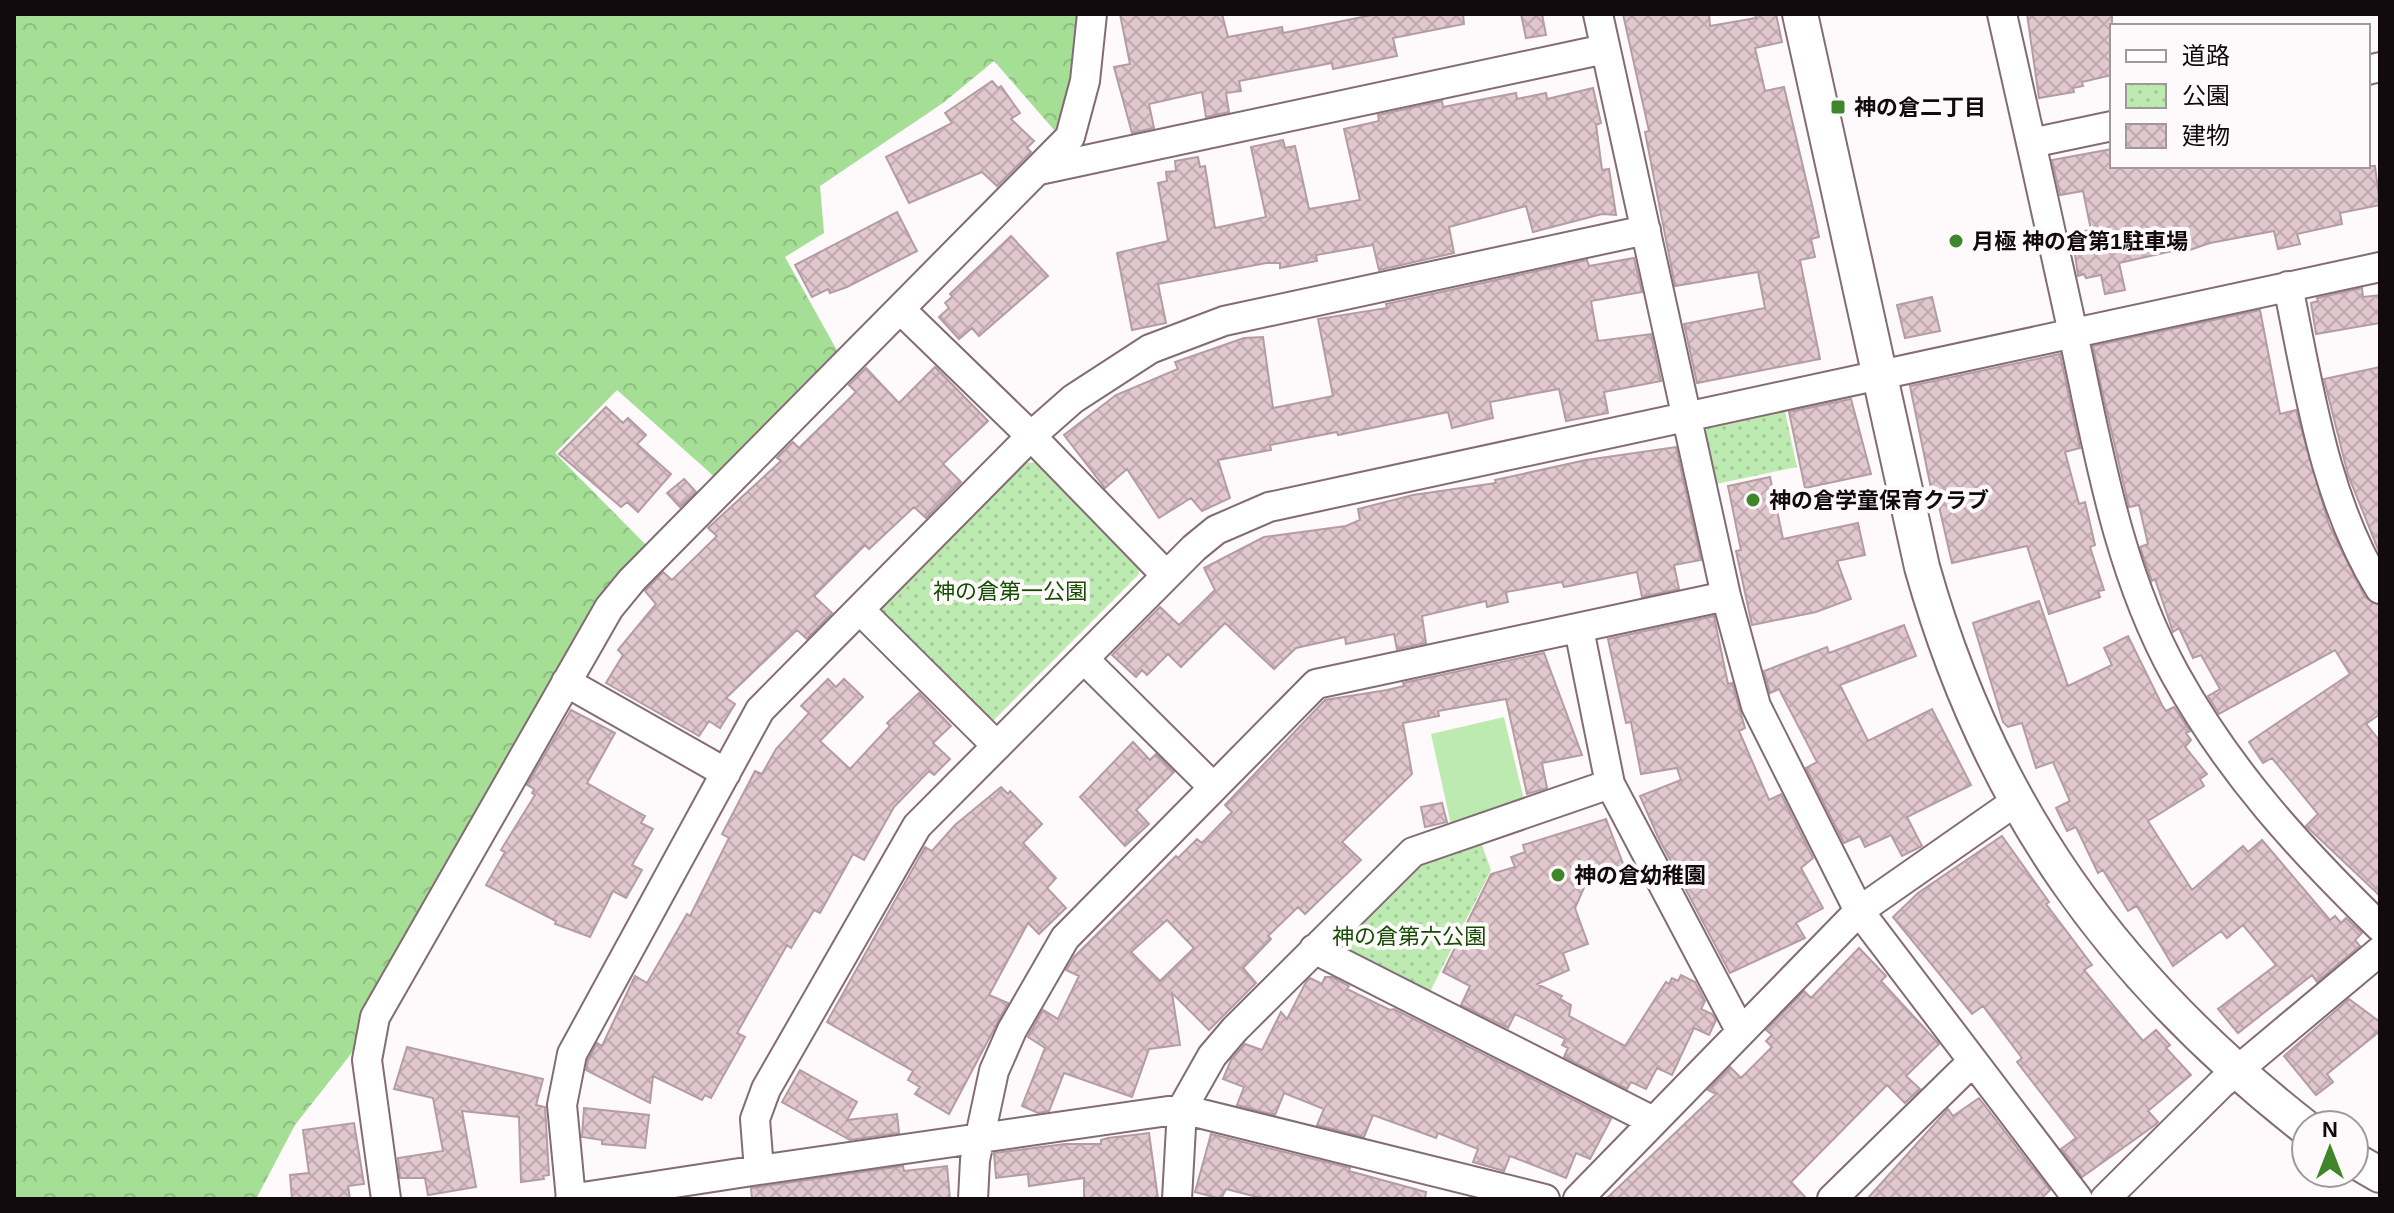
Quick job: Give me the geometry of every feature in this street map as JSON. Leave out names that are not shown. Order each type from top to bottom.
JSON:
[{"type":"street","points":[[386,1199],[367,1060],[375,1017],[609,608],[632,580],[1070,137],[1077,116],[1092,14]]},
{"type":"street","points":[[1598,14],[1726,596],[1756,706],[1859,911],[2078,1199]]},
{"type":"street","points":[[1800,14],[1907,504],[1940,630],[1973,718],[2015,802],[2075,896],[2123,958],[2236,1071],[2290,1115]]},
{"type":"street","points":[[2002,14],[2114,520],[2134,580],[2175,672],[2221,750],[2255,796],[2319,867],[2380,927]]},
{"type":"street","points":[[1039,170],[1605,49]]},
{"type":"street","points":[[2031,143],[2110,126]]},
{"type":"street","points":[[1545,1199],[1182,1109],[570,1199],[562,1105],[572,1054],[760,710],[1031,436],[1121,365],[1181,335],[1239,318],[1646,230]]},
{"type":"street","points":[[759,1170],[755,1119],[766,1089],[917,826],[1166,575],[1216,530],[1269,507],[2380,267]]},
{"type":"street","points":[[2288,286],[2332,481],[2352,537],[2380,589]]},
{"type":"street","points":[[901,310],[1031,436],[1166,575]]},
{"type":"street","points":[[973,1199],[979,1138],[994,1071],[1012,1030],[1065,938],[1316,684],[1726,596]]},
{"type":"street","points":[[861,611],[997,746]]},
{"type":"street","points":[[1579,629],[1610,784],[1740,1030]]},
{"type":"street","points":[[1085,660],[1213,787]]},
{"type":"street","points":[[566,682],[726,773]]},
{"type":"street","points":[[1177,1199],[1182,1109],[1212,1056],[1235,1029],[1413,852],[1610,784]]},
{"type":"street","points":[[1578,1199],[1859,911],[2015,802]]},
{"type":"street","points":[[1314,949],[1653,1121]]},
{"type":"street","points":[[2105,1199],[2236,1071],[2380,951]]},
{"type":"street","points":[[1832,1199],[1973,1061]]},
{"type":"green space","points":[[14,14],[1079,14],[1071,89],[1055,131],[994,61],[943,103],[820,186],[824,233],[785,257],[839,354],[717,479],[617,390],[555,453],[647,546],[467,830],[360,1020],[354,1050],[295,1125],[256,1199],[14,1199]]},
{"type":"green space","points":[[1784,407],[1797,467],[1716,484],[1704,433],[1711,423]]},
{"type":"green space","name":"神の倉第一公園","points":[[1038,462],[1139,563],[1139,574],[993,721],[981,721],[881,620],[881,608],[1025,463]]},
{"type":"green space","points":[[1504,717],[1524,800],[1451,825],[1431,734]]},
{"type":"green space","name":"神の倉第六公園","points":[[1481,842],[1491,870],[1429,994],[1352,956],[1348,933],[1417,864]]},
{"type":"building","points":[[1120,14],[1222,14],[1228,37],[1282,27],[1283,33],[1377,14],[1463,14],[1464,24],[1393,38],[1397,56],[1333,69],[1332,63],[1239,81],[1241,91],[1226,93],[1229,112],[1206,117],[1202,92],[1149,104],[1154,128],[1132,133],[1114,67],[1130,64]]},
{"type":"building","points":[[1521,14],[1542,14],[1546,35],[1526,38]]},
{"type":"building","points":[[1623,14],[1709,14],[1710,26],[1756,18],[1755,14],[1776,14],[1782,42],[1755,48],[1765,91],[1784,87],[1814,213],[1819,237],[1811,239],[1815,257],[1800,260],[1820,359],[1697,383],[1684,324],[1765,308],[1758,272],[1675,286],[1645,132],[1649,131]]},
{"type":"building","points":[[2027,14],[2112,14],[2110,75],[2082,82],[2083,86],[2073,88],[2074,92],[2039,98]]},
{"type":"building","points":[[992,81],[998,88],[1001,86],[1020,113],[1011,119],[1034,141],[1027,148],[1031,152],[997,186],[982,172],[909,203],[886,157],[952,123],[945,113]]},
{"type":"building","points":[[1593,88],[1601,123],[1596,125],[1602,170],[1609,169],[1616,215],[1602,214],[1533,232],[1526,206],[1449,227],[1454,253],[1379,270],[1373,245],[1316,255],[1317,261],[1280,268],[1280,263],[1266,263],[1158,284],[1166,323],[1132,330],[1117,253],[1168,241],[1158,183],[1167,181],[1166,172],[1176,171],[1175,161],[1198,157],[1200,167],[1205,166],[1215,228],[1266,217],[1251,147],[1283,140],[1285,148],[1295,146],[1309,209],[1360,200],[1344,129],[1379,121],[1378,115],[1442,101],[1443,107],[1516,93],[1517,99],[1546,93],[1547,99]]},
{"type":"building","points":[[2110,149],[2110,168],[2375,166],[2380,205],[2340,213],[2342,224],[2297,234],[2300,244],[2278,249],[2274,231],[2210,243],[2178,254],[2177,250],[2119,263],[2125,290],[2105,294],[2101,275],[2078,276],[2074,248],[2087,245],[2084,231],[2091,230],[2083,191],[2060,195],[2052,160]]},
{"type":"building","points":[[897,212],[917,251],[847,287],[830,293],[828,289],[812,297],[795,265]]},
{"type":"building","points":[[1011,236],[1048,276],[979,336],[972,328],[959,339],[939,317],[949,308],[945,303],[952,297],[950,294]]},
{"type":"building","points":[[1634,258],[1642,292],[1591,301],[1598,341],[1651,334],[1661,381],[1604,392],[1608,413],[1566,421],[1559,389],[1490,402],[1493,418],[1452,428],[1448,412],[1338,435],[1337,432],[1270,445],[1271,450],[1218,460],[1230,498],[1202,511],[1191,498],[1159,518],[1127,469],[1105,488],[1064,435],[1116,395],[1178,369],[1175,362],[1244,338],[1263,337],[1273,408],[1333,396],[1318,319],[1387,308],[1386,304],[1587,260],[1589,266]]},
{"type":"building","points":[[2362,288],[2363,297],[2380,295],[2380,323],[2316,334],[2311,303],[2318,301],[2317,298]]},
{"type":"building","points":[[1932,297],[1940,331],[1905,338],[1897,305]]},
{"type":"building","points":[[2260,310],[2280,414],[2296,410],[2329,525],[2365,597],[2380,606],[2380,714],[2366,724],[2380,741],[2380,896],[2306,826],[2318,814],[2272,758],[2263,763],[2249,742],[2350,674],[2335,650],[2219,714],[2208,696],[2220,689],[2201,655],[2193,658],[2179,628],[2173,632],[2155,579],[2152,581],[2140,547],[2148,544],[2139,505],[2129,507],[2101,386],[2093,346]]},
{"type":"building","points":[[2060,354],[2080,448],[2065,452],[2079,504],[2085,502],[2095,545],[2090,547],[2104,590],[2098,591],[2100,597],[2049,614],[2027,546],[1952,563],[1938,502],[1934,503],[1910,386]]},
{"type":"building","points":[[935,367],[988,421],[943,464],[961,482],[926,518],[914,507],[869,549],[865,545],[814,596],[832,613],[807,639],[797,630],[726,698],[735,704],[720,728],[709,721],[699,736],[606,683],[623,655],[618,650],[656,604],[645,591],[663,572],[672,580],[717,536],[708,528],[781,461],[777,458],[793,442],[799,448],[856,392],[849,385],[866,368],[899,403]]},
{"type":"building","points":[[2380,367],[2380,554],[2348,475],[2324,379]]},
{"type":"building","points":[[1851,399],[1871,474],[1805,488],[1789,412]]},
{"type":"building","points":[[606,407],[623,423],[628,418],[646,435],[637,444],[671,474],[638,512],[627,502],[621,507],[559,454]]},
{"type":"building","points":[[1676,447],[1701,560],[1674,565],[1679,589],[1642,597],[1637,572],[1564,587],[1562,582],[1506,592],[1508,602],[1487,607],[1486,601],[1422,616],[1426,643],[1397,649],[1394,634],[1346,644],[1345,637],[1296,648],[1274,669],[1225,623],[1181,667],[1168,654],[1147,675],[1142,670],[1136,677],[1112,655],[1160,607],[1179,625],[1215,590],[1204,568],[1264,537],[1346,526],[1360,520],[1358,509],[1413,495],[1496,483],[1495,480],[1586,460]]},
{"type":"building","points":[[1770,477],[1783,539],[1858,523],[1865,555],[1837,561],[1851,599],[1816,612],[1752,625],[1736,551],[1741,550],[1728,486]]},
{"type":"building","points":[[684,479],[696,492],[680,507],[667,493]]},
{"type":"building","points":[[2039,601],[2068,686],[2112,665],[2104,648],[2128,636],[2162,705],[2166,711],[2174,707],[2190,731],[2186,733],[2191,740],[2185,747],[2207,774],[2200,779],[2204,786],[2148,821],[2192,890],[2243,846],[2248,852],[2262,840],[2330,920],[2335,916],[2341,923],[2346,918],[2362,933],[2355,940],[2360,946],[2317,982],[2312,975],[2238,1033],[2218,1009],[2276,965],[2243,925],[2227,938],[2221,931],[2173,966],[2137,906],[2128,911],[2103,870],[2098,873],[2076,827],[2067,831],[2056,808],[2070,801],[2053,762],[2036,768],[2022,723],[2008,727],[2003,722],[1973,623]]},
{"type":"building","points":[[1714,616],[1728,684],[1732,683],[1745,728],[1739,731],[1769,800],[1781,794],[1813,858],[1801,868],[1823,908],[1796,923],[1805,938],[1730,973],[1658,837],[1640,796],[1681,780],[1677,768],[1641,774],[1631,722],[1626,723],[1608,639]]},
{"type":"building","points":[[1904,625],[1916,656],[1840,685],[1868,741],[1932,709],[1971,785],[1907,817],[1922,846],[1902,856],[1891,835],[1865,847],[1860,836],[1844,843],[1806,768],[1817,762],[1779,689],[1770,693],[1764,671],[1827,647],[1829,653]]},
{"type":"building","points":[[1544,653],[1582,755],[1542,763],[1547,788],[1527,794],[1506,699],[1438,711],[1439,716],[1403,723],[1412,774],[1342,842],[1361,860],[1305,914],[1298,907],[1268,936],[1271,939],[1243,968],[1256,983],[1209,1030],[1172,993],[1180,1045],[1149,1049],[1132,1097],[1064,1073],[1049,1111],[1038,1113],[1022,1106],[1045,1048],[1028,1037],[1043,1010],[1058,1019],[1079,976],[1066,970],[1074,957],[1176,856],[1178,858],[1197,839],[1202,843],[1232,812],[1225,805],[1325,700],[1387,690],[1404,686],[1403,683]],"holes":[[[1167,920],[1194,948],[1160,981],[1131,952]]]},
{"type":"building","points":[[828,679],[836,687],[844,679],[863,697],[820,741],[850,769],[890,726],[887,723],[919,693],[951,726],[933,743],[950,759],[934,775],[929,771],[894,807],[864,860],[853,854],[820,913],[814,910],[791,948],[787,945],[737,1033],[745,1037],[711,1098],[705,1095],[702,1100],[653,1076],[650,1103],[586,1070],[588,1060],[597,1043],[602,1046],[635,976],[647,983],[687,914],[690,916],[729,838],[722,834],[755,771],[762,774],[776,749],[809,713],[801,706]]},
{"type":"building","points":[[571,710],[615,733],[587,783],[645,816],[641,823],[653,829],[632,865],[642,870],[626,898],[613,891],[590,937],[555,924],[556,921],[486,885],[505,852],[501,850],[535,795],[532,793],[534,789],[527,785]]},
{"type":"building","points":[[1133,742],[1150,760],[1156,754],[1174,772],[1136,810],[1149,824],[1125,846],[1080,797]]},
{"type":"building","points":[[1001,787],[1008,794],[1010,791],[1042,824],[1023,843],[1056,878],[1047,888],[1066,908],[1039,934],[1028,923],[989,995],[1008,1003],[949,1114],[915,1094],[920,1087],[908,1080],[913,1071],[827,1022],[925,847],[932,851],[955,825]]},
{"type":"building","points":[[1442,803],[1447,822],[1425,827],[1421,807]]},
{"type":"building","points":[[1606,819],[1625,869],[1586,883],[1575,908],[1588,944],[1563,953],[1569,970],[1537,984],[1562,996],[1560,999],[1571,1005],[1569,1016],[1625,1046],[1666,982],[1669,984],[1672,978],[1678,981],[1681,975],[1695,982],[1705,1001],[1701,1009],[1712,1014],[1716,1020],[1709,1035],[1694,1028],[1672,1075],[1657,1068],[1646,1089],[1631,1082],[1627,1089],[1564,1057],[1568,1048],[1562,1045],[1565,1039],[1515,1014],[1508,1028],[1461,1005],[1470,986],[1443,972],[1491,874],[1515,867],[1511,857],[1525,852],[1523,845]]},
{"type":"building","points":[[2002,836],[2049,902],[2046,904],[2092,965],[2084,970],[2143,1041],[2156,1030],[2170,1045],[2166,1048],[2191,1075],[2148,1111],[2158,1122],[2155,1125],[2082,1177],[2061,1149],[2076,1138],[2017,1062],[2022,1058],[1983,1006],[1972,1014],[1893,917],[1918,893]]},
{"type":"building","points":[[1859,948],[1886,976],[1881,981],[1939,1044],[1906,1076],[1920,1089],[1905,1103],[1887,1085],[1791,1182],[1807,1199],[1606,1199],[1716,1094],[1708,1090],[1730,1067],[1741,1078],[1772,1047],[1766,1041],[1772,1035],[1766,1030],[1804,991],[1811,998]]},
{"type":"building","points":[[1325,977],[1332,977],[1349,986],[1347,989],[1390,1010],[1394,1009],[1611,1119],[1590,1159],[1576,1153],[1566,1178],[1510,1156],[1504,1171],[1473,1162],[1478,1149],[1438,1133],[1436,1138],[1373,1115],[1364,1137],[1317,1125],[1324,1109],[1284,1093],[1275,1115],[1237,1105],[1244,1087],[1223,1079],[1231,1060],[1245,1044],[1262,1050],[1281,1012],[1287,1019],[1306,982],[1310,978],[1322,984]]},
{"type":"building","points":[[2349,999],[2380,1022],[2380,1031],[2327,1074],[2333,1082],[2316,1095],[2284,1056]]},
{"type":"building","points":[[407,1047],[543,1079],[536,1105],[545,1107],[549,1175],[543,1176],[544,1179],[521,1182],[519,1117],[462,1111],[476,1187],[428,1195],[425,1178],[400,1178],[398,1158],[443,1151],[433,1098],[394,1089]]},
{"type":"building","points":[[800,1070],[857,1102],[847,1120],[897,1114],[899,1133],[850,1140],[782,1102]]},
{"type":"building","points":[[1979,1098],[2050,1190],[2041,1199],[1867,1199],[1948,1109],[1953,1116]]},
{"type":"building","points":[[584,1108],[649,1115],[645,1148],[602,1144],[602,1140],[582,1137]]},
{"type":"building","points":[[354,1123],[364,1184],[348,1186],[350,1199],[292,1199],[290,1175],[309,1173],[303,1130]]},
{"type":"building","points":[[1149,1133],[1158,1199],[1084,1199],[1084,1178],[1029,1186],[1028,1174],[996,1178],[994,1153],[1065,1144],[1101,1144],[1101,1140],[1108,1138]]},
{"type":"building","points":[[1211,1134],[1350,1168],[1349,1171],[1426,1192],[1425,1199],[1265,1199],[1226,1189],[1221,1199],[1195,1192]]},
{"type":"building","points":[[903,1166],[904,1171],[947,1166],[950,1199],[752,1199],[751,1188]]},
{"type":"place","name":"神の倉二丁目","points":[[1838,107]]},
{"type":"place","name":"月極 神の倉第1駐車場","points":[[1956,241]]},
{"type":"place","name":"神の倉学童保育クラブ","points":[[1753,500]]},
{"type":"place","name":"神の倉幼稚園","points":[[1558,875]]}]
